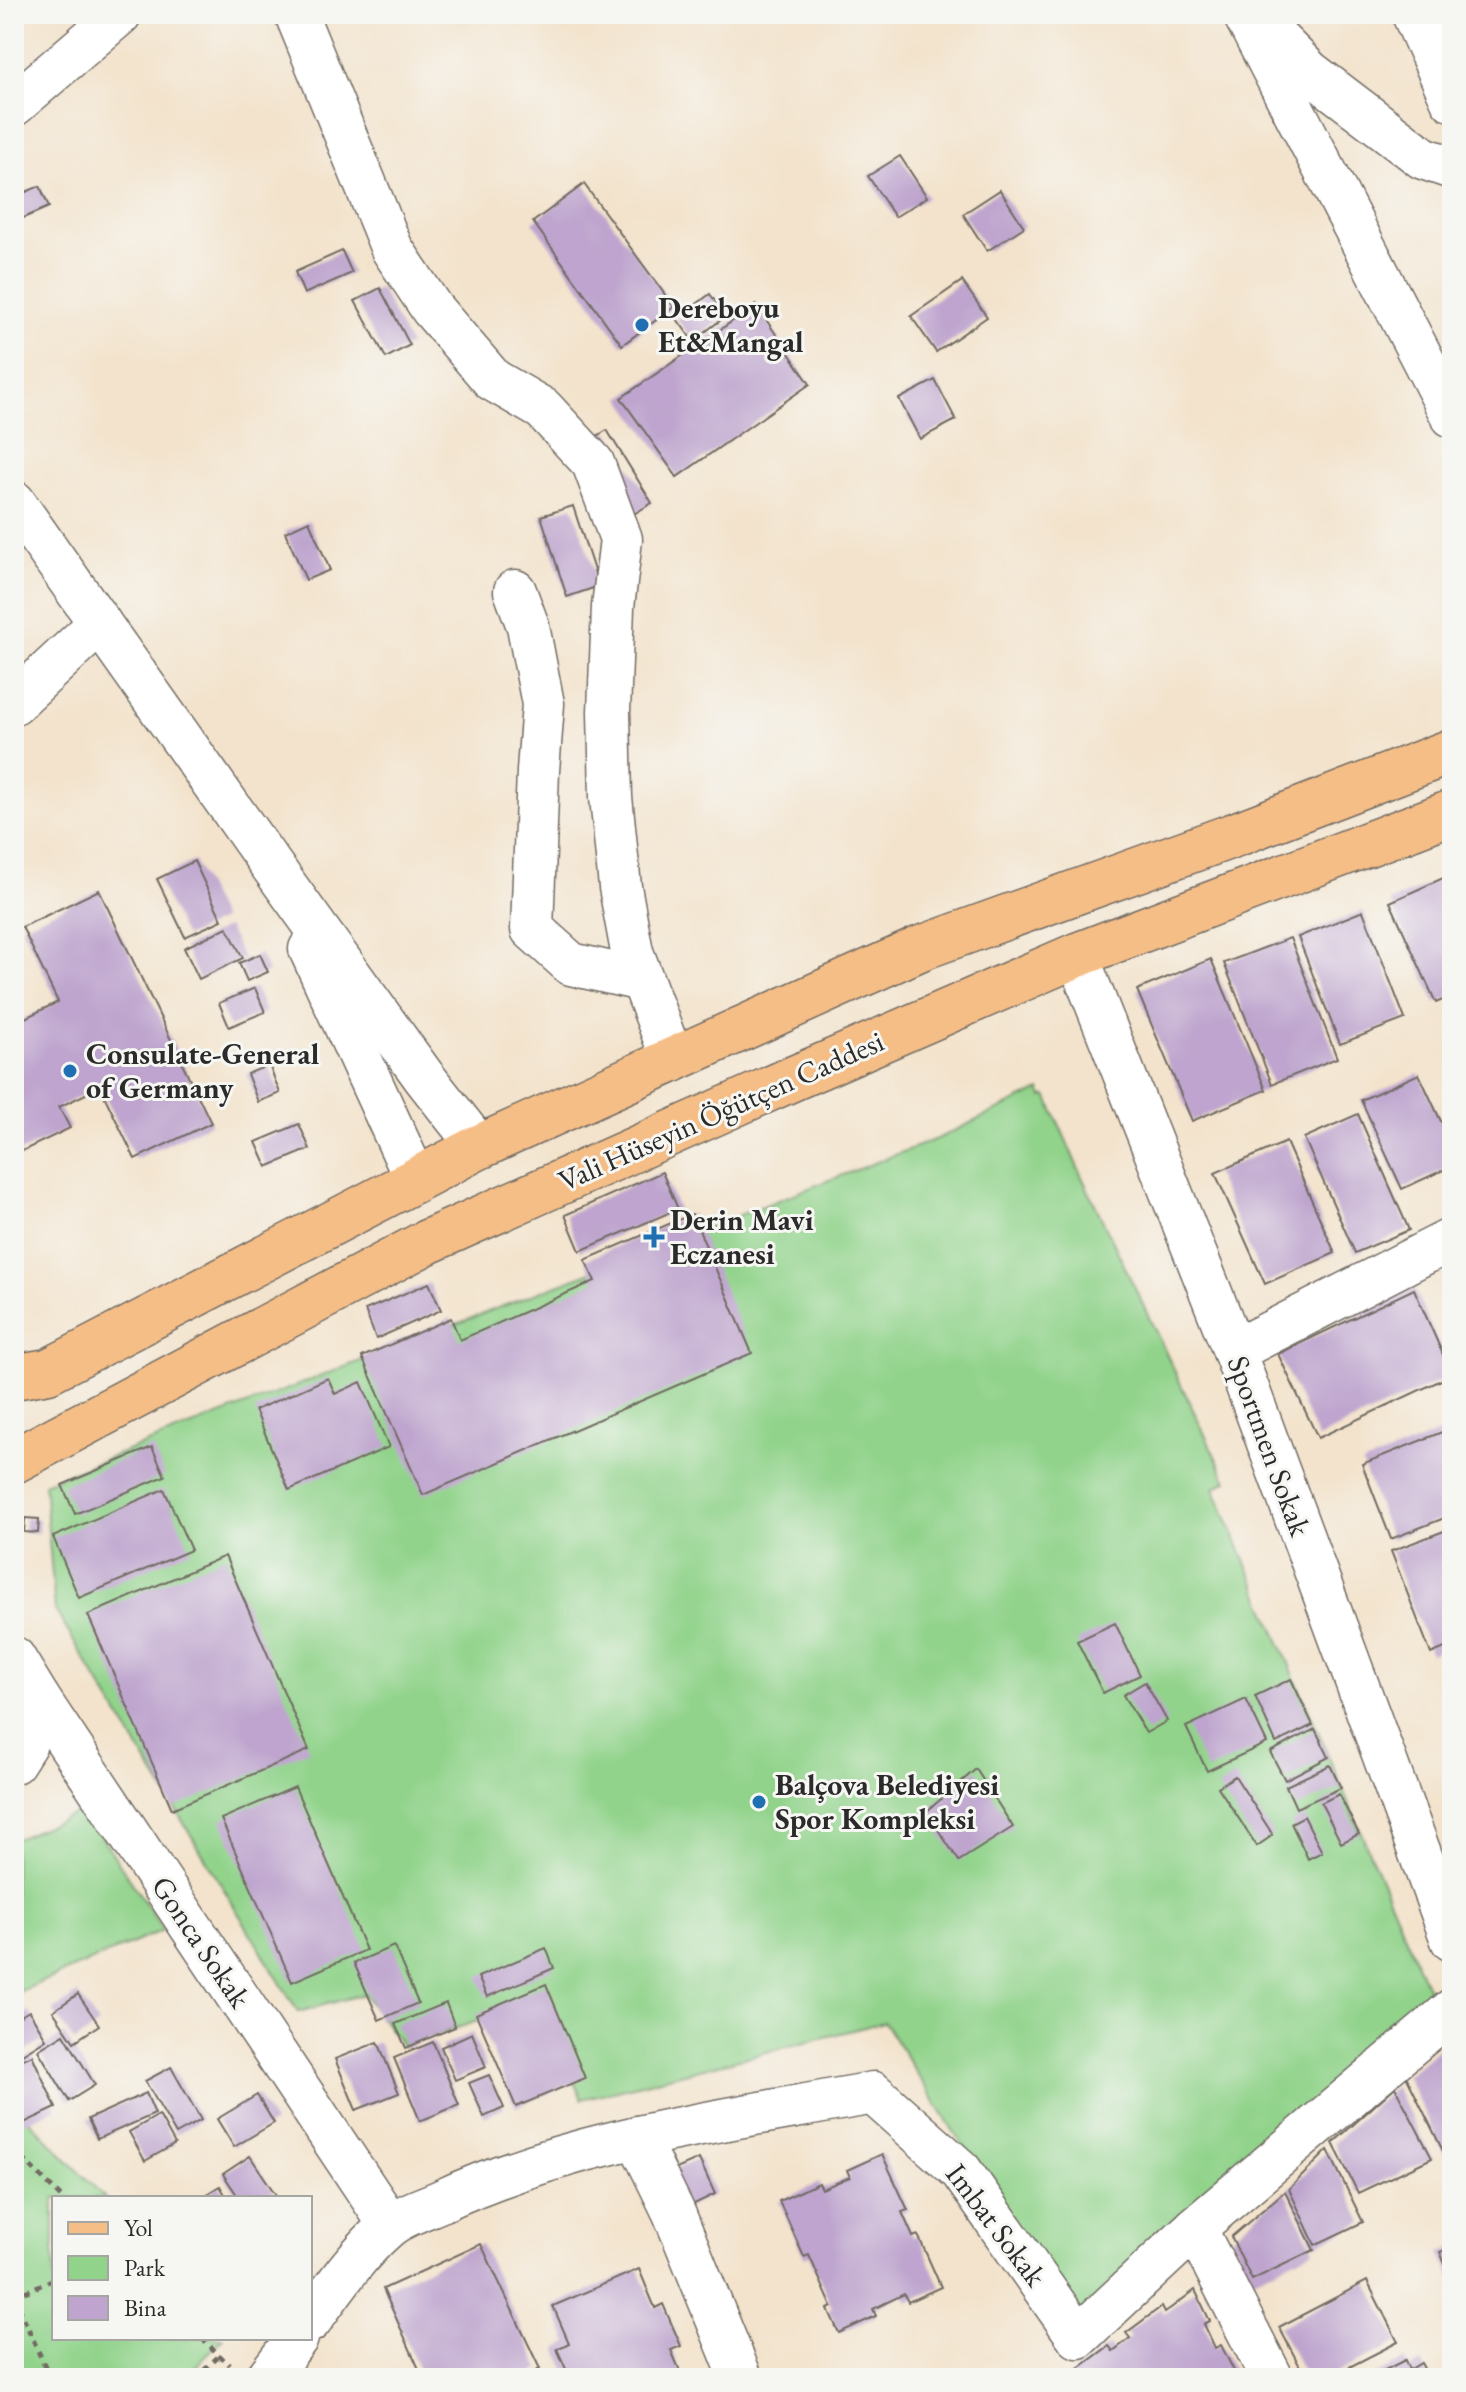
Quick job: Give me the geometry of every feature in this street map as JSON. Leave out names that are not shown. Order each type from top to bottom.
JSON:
[{"type":"main road","points":[[14,1377],[48,1371],[415,1178],[921,948],[1237,834],[1452,751]]},
{"type":"main road","name":"Vali Hüseyin Öğütçen Caddesi","points":[[14,1461],[427,1242],[1077,955],[1452,812]]},
{"type":"main road","points":[[427,1242],[479,1147]]},
{"type":"street","points":[[14,105],[120,14]]},
{"type":"street","points":[[296,14],[392,249],[432,309],[493,380],[543,409],[593,463],[621,539],[612,622],[609,712],[611,797],[620,887],[632,952],[673,1061]]},
{"type":"street","points":[[1244,14],[1452,416]]},
{"type":"street","points":[[1251,14],[1310,72],[1442,154]]},
{"type":"street","points":[[1413,14],[1452,100]]},
{"type":"street","points":[[14,502],[266,858],[424,1077],[479,1147]]},
{"type":"street","points":[[515,591],[528,626],[543,704],[532,929],[571,964],[642,980]]},
{"type":"street","points":[[14,703],[100,623]]},
{"type":"street","points":[[266,858],[415,1178]]},
{"type":"street","name":"Sportmen Sokak","points":[[1077,955],[1234,1351],[1452,1940]]},
{"type":"street","points":[[1234,1351],[1450,1247]]},
{"type":"street","points":[[14,1762],[26,1743],[23,1679]]},
{"type":"street","name":"Gonca Sokak","points":[[23,1679],[390,2225]]},
{"type":"street","name":"Imbat Sokak","points":[[390,2225],[472,2187],[539,2163],[637,2137],[873,2093],[961,2171],[1078,2337],[1195,2228],[1452,2010]]},
{"type":"street","points":[[637,2137],[674,2213],[741,2378]]},
{"type":"street","points":[[312,2318],[354,2262],[390,2225]]},
{"type":"street","points":[[1195,2228],[1272,2378]]},
{"type":"street","points":[[251,2374],[294,2340]]},
{"type":"path","points":[[14,2150],[60,2196]]},
{"type":"path","points":[[50,2378],[14,2296],[52,2280]]},
{"type":"path","points":[[204,2340],[219,2356],[251,2374]]},
{"type":"path","points":[[196,2378],[219,2356]]},
{"type":"green space","name":"Balçova Belediyesi Spor Kompleksi","points":[[1040,1090],[1043,1097],[1047,1096],[1081,1175],[1227,1481],[1214,1488],[1432,1999],[1076,2323],[884,2022],[582,2099],[536,2002],[402,2046],[364,1994],[298,2012],[55,1610],[44,1483],[939,1138]]},
{"type":"green space","points":[[84,1810],[163,1930],[14,1994],[14,1840]]},
{"type":"green space","points":[[14,2105],[103,2196],[52,2196],[52,2340],[221,2340],[188,2378],[14,2378]]},
{"type":"building","points":[[900,156],[927,197],[895,217],[868,176]]},
{"type":"building","points":[[584,184],[674,307],[622,345],[533,222]]},
{"type":"building","points":[[40,186],[49,207],[14,222],[14,197]]},
{"type":"building","points":[[1000,190],[1024,227],[987,251],[963,214]]},
{"type":"building","points":[[342,251],[352,273],[304,294],[295,272]]},
{"type":"building","points":[[962,281],[987,317],[936,352],[911,316]]},
{"type":"building","points":[[380,288],[410,345],[386,358],[355,301]]},
{"type":"building","points":[[710,294],[726,316],[693,341],[677,319]]},
{"type":"building","points":[[756,305],[810,384],[677,477],[621,398]]},
{"type":"building","points":[[935,380],[956,420],[920,439],[899,399]]},
{"type":"building","points":[[607,430],[652,503],[627,518],[582,445]]},
{"type":"building","points":[[573,506],[599,586],[567,597],[541,516]]},
{"type":"building","points":[[309,521],[330,570],[306,580],[285,532]]},
{"type":"building","points":[[194,861],[222,920],[185,937],[157,879]]},
{"type":"building","points":[[1452,874],[1452,996],[1436,1003],[1390,902]]},
{"type":"building","points":[[99,890],[211,1123],[135,1159],[100,1087],[59,1107],[70,1128],[14,1155],[14,1015],[17,1022],[58,1002],[22,927]]},
{"type":"building","points":[[1363,911],[1405,1019],[1340,1044],[1298,937]]},
{"type":"building","points":[[227,927],[243,958],[199,979],[184,948]]},
{"type":"building","points":[[1290,938],[1337,1058],[1272,1084],[1224,963]]},
{"type":"building","points":[[260,954],[268,972],[247,981],[239,963]]},
{"type":"building","points":[[1211,959],[1266,1090],[1192,1121],[1137,990]]},
{"type":"building","points":[[255,988],[265,1012],[229,1027],[219,1003]]},
{"type":"building","points":[[269,1065],[280,1093],[258,1102],[247,1074]]},
{"type":"building","points":[[1419,1074],[1452,1145],[1452,1166],[1402,1189],[1361,1100]]},
{"type":"building","points":[[1358,1114],[1409,1230],[1355,1253],[1304,1138]]},
{"type":"building","points":[[299,1124],[310,1149],[267,1167],[256,1142]]},
{"type":"building","points":[[1286,1142],[1335,1253],[1265,1284],[1215,1173]]},
{"type":"building","points":[[662,1172],[678,1209],[580,1251],[565,1215]]},
{"type":"building","points":[[692,1214],[752,1353],[423,1495],[362,1357],[451,1318],[460,1340],[595,1281],[585,1260]]},
{"type":"building","points":[[429,1283],[441,1310],[376,1339],[365,1310]]},
{"type":"building","points":[[1414,1289],[1452,1375],[1318,1438],[1278,1354]]},
{"type":"building","points":[[328,1378],[335,1394],[361,1382],[389,1447],[289,1490],[255,1410]]},
{"type":"building","points":[[1452,1428],[1452,1515],[1391,1539],[1362,1464]]},
{"type":"building","points":[[152,1447],[165,1476],[75,1514],[62,1485]]},
{"type":"building","points":[[164,1489],[191,1550],[79,1598],[53,1537]]},
{"type":"building","points":[[25,1518],[39,1519],[38,1533],[24,1532]]},
{"type":"building","points":[[1452,1528],[1452,1645],[1431,1654],[1391,1551]]},
{"type":"building","points":[[225,1556],[309,1750],[172,1809],[88,1615]]},
{"type":"building","points":[[1115,1623],[1140,1675],[1103,1693],[1077,1641]]},
{"type":"building","points":[[1291,1679],[1313,1725],[1276,1743],[1255,1696]]},
{"type":"building","points":[[1145,1682],[1167,1721],[1146,1733],[1123,1695]]},
{"type":"building","points":[[1246,1699],[1267,1743],[1207,1771],[1186,1727]]},
{"type":"building","points":[[1315,1729],[1329,1757],[1285,1780],[1270,1752]]},
{"type":"building","points":[[1330,1765],[1341,1788],[1296,1808],[1286,1786]]},
{"type":"building","points":[[976,1769],[1013,1827],[959,1861],[926,1812]]},
{"type":"building","points":[[1235,1776],[1273,1835],[1257,1846],[1218,1787]]},
{"type":"building","points":[[295,1787],[366,1950],[292,1982],[221,1819]]},
{"type":"building","points":[[1339,1794],[1359,1834],[1341,1843],[1321,1803]]},
{"type":"building","points":[[1304,1816],[1322,1852],[1308,1859],[1291,1823]]},
{"type":"building","points":[[394,1946],[418,2003],[379,2020],[354,1963]]},
{"type":"building","points":[[546,1948],[554,1968],[487,1997],[478,1977]]},
{"type":"building","points":[[546,1984],[585,2078],[516,2107],[476,2014]]},
{"type":"building","points":[[78,1994],[99,2025],[74,2042],[53,2011]]},
{"type":"building","points":[[446,2003],[455,2027],[406,2048],[395,2024]]},
{"type":"building","points":[[29,2011],[46,2039],[22,2054],[14,2041],[14,2020]]},
{"type":"building","points":[[472,2033],[486,2067],[455,2080],[441,2047]]},
{"type":"building","points":[[64,2034],[95,2085],[69,2101],[38,2050]]},
{"type":"building","points":[[378,2042],[399,2093],[356,2110],[335,2059]]},
{"type":"building","points":[[433,2042],[459,2105],[420,2121],[394,2058]]},
{"type":"building","points":[[1443,2045],[1452,2064],[1452,2151],[1445,2155],[1406,2076]]},
{"type":"building","points":[[32,2055],[56,2108],[24,2123],[14,2100],[14,2063]]},
{"type":"building","points":[[171,2067],[201,2120],[176,2134],[145,2081]]},
{"type":"building","points":[[489,2075],[504,2108],[484,2117],[469,2083]]},
{"type":"building","points":[[1395,2087],[1432,2158],[1358,2193],[1333,2143]]},
{"type":"building","points":[[146,2093],[155,2114],[97,2139],[88,2119]]},
{"type":"building","points":[[257,2095],[274,2123],[234,2147],[217,2119]]},
{"type":"building","points":[[159,2115],[175,2144],[145,2161],[129,2132]]},
{"type":"building","points":[[1328,2150],[1363,2222],[1315,2245],[1289,2189]]},
{"type":"building","points":[[882,2154],[908,2210],[902,2212],[913,2237],[918,2235],[941,2287],[908,2302],[904,2294],[873,2309],[876,2316],[839,2333],[828,2309],[832,2307],[809,2255],[804,2257],[779,2201],[819,2183],[822,2189],[850,2177],[847,2170]]},
{"type":"building","points":[[250,2156],[277,2196],[238,2196],[223,2174]]},
{"type":"building","points":[[699,2159],[715,2194],[682,2210],[665,2174]]},
{"type":"building","points":[[220,2186],[226,2196],[203,2196]]},
{"type":"building","points":[[1285,2191],[1314,2250],[1252,2280],[1231,2237]]},
{"type":"building","points":[[481,2244],[540,2369],[521,2378],[423,2378],[383,2289]]},
{"type":"building","points":[[1452,2247],[1452,2279],[1440,2252]]},
{"type":"building","points":[[639,2269],[655,2308],[663,2304],[681,2346],[671,2350],[683,2378],[570,2378],[557,2349],[569,2343],[553,2306]]},
{"type":"building","points":[[1367,2281],[1398,2342],[1328,2378],[1306,2378],[1279,2327]]},
{"type":"building","points":[[1195,2290],[1210,2321],[1204,2324],[1215,2348],[1221,2345],[1236,2375],[1232,2378],[1074,2378],[1071,2374],[1109,2346],[1113,2351],[1130,2338],[1126,2333],[1161,2307],[1164,2313]]},
{"type":"building","points":[[1405,2360],[1409,2370],[1421,2363],[1429,2378],[1369,2378]]},
{"type":"place","name":"Dereboyu Et&Mangal","points":[[642,325]]},
{"type":"place","name":"Consulate-General of Germany","points":[[70,1071]]},
{"type":"place","name":"Derin Mavi Eczanesi","points":[[654,1237]]},
{"type":"place","name":"Balçova Belediyesi Spor Kompleksi","points":[[759,1802]]}]
